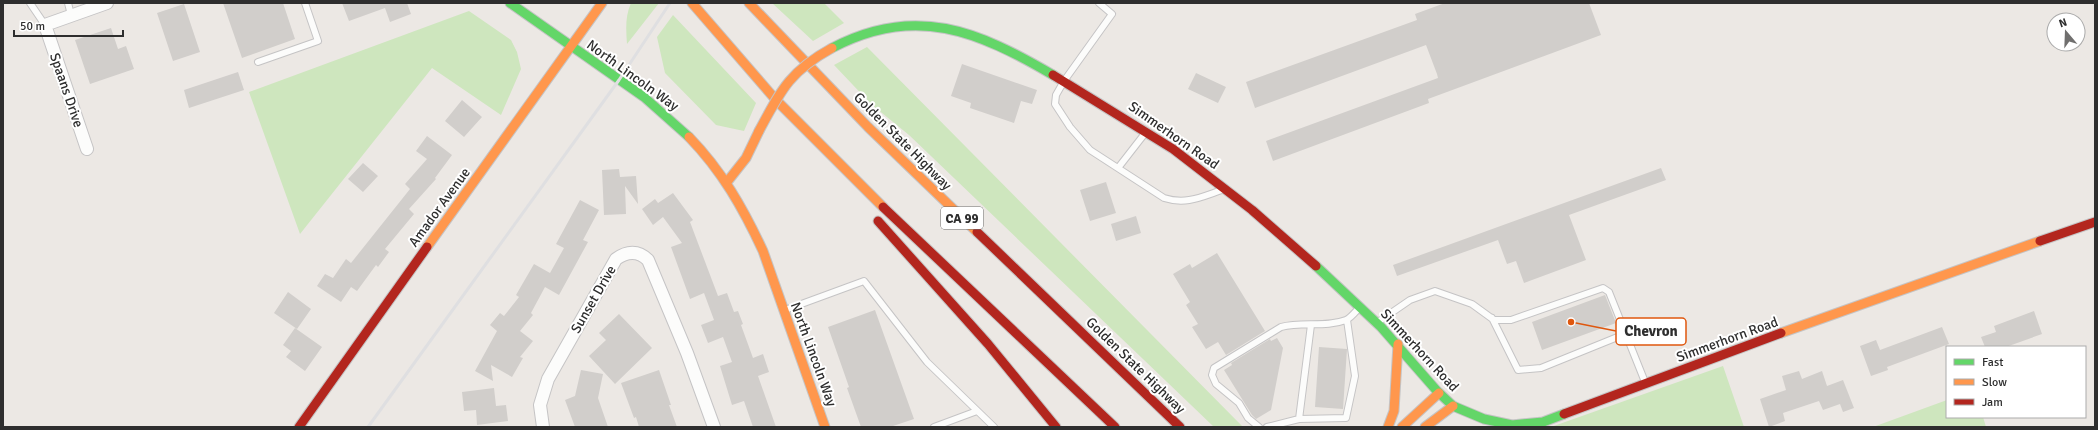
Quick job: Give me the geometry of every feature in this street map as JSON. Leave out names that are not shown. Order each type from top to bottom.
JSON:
[{"type":"main road","name":"North Lincoln Way","points":[[510,3],[644,97],[668,116],[690,138],[727,182],[750,223],[763,251],[826,427]]},
{"type":"main road","name":"Amador Avenue","points":[[299,427],[602,3]]},
{"type":"main road","points":[[692,3],[721,39],[817,143],[1115,427]]},
{"type":"main road","name":"Golden State Highway","points":[[749,3],[868,127],[1127,376],[1183,425]]},
{"type":"main road","name":"Simmerhorn Road","points":[[727,182],[746,158],[776,99],[790,78],[806,63],[846,40],[863,34],[898,27],[926,26],[952,29],[987,40],[1064,82],[1172,148],[1226,189],[1310,260],[1398,344],[1439,393],[1453,406],[1483,420],[1503,425],[1536,424],[2095,222]]},
{"type":"main road","points":[[817,143],[860,198]]},
{"type":"main road","points":[[870,210],[993,350],[1056,427]]},
{"type":"main road","points":[[1388,427],[1394,411],[1398,344]]},
{"type":"main road","points":[[1402,427],[1439,393]]},
{"type":"main road","points":[[1425,427],[1453,406]]},
{"type":"street","points":[[45,25],[107,3]]},
{"type":"street","name":"Spaans Drive","points":[[45,25],[87,149]]},
{"type":"street","name":"Sunset Drive","points":[[543,427],[540,405],[548,379],[616,259],[625,253],[634,252],[648,260],[687,353],[714,427]]},
{"type":"lane","points":[[30,3],[45,25]]},
{"type":"lane","points":[[68,3],[71,15]]},
{"type":"lane","points":[[258,62],[318,41],[305,3]]},
{"type":"lane","points":[[1099,3],[1112,14],[1056,95],[1055,104],[1070,126],[1090,150],[1164,198],[1177,203],[1189,201],[1226,189]]},
{"type":"lane","points":[[1118,168],[1146,132]]},
{"type":"lane","points":[[784,310],[864,281],[927,362],[994,427]]},
{"type":"lane","points":[[1492,318],[1511,320],[1603,288],[1609,292],[1646,384]]},
{"type":"lane","points":[[1376,323],[1410,300],[1435,291],[1472,304],[1492,318],[1518,370],[1541,368],[1625,334]]},
{"type":"lane","points":[[1259,427],[1248,418],[1239,402],[1216,384],[1212,375],[1214,368],[1281,326],[1290,324],[1311,325],[1347,320],[1360,307]]},
{"type":"lane","points":[[1267,427],[1299,419],[1346,418],[1355,376],[1347,320]]},
{"type":"lane","points":[[1299,419],[1311,325]]},
{"type":"lane","points":[[934,427],[977,410]]},
{"type":"green space","points":[[631,3],[659,3],[627,44],[626,28]]},
{"type":"green space","points":[[772,3],[824,3],[844,23],[813,41]]},
{"type":"green space","points":[[469,11],[511,40],[517,52],[521,69],[501,115],[432,68],[300,234],[249,92]]},
{"type":"green space","points":[[673,15],[756,103],[744,131],[716,125],[665,73],[657,37]]},
{"type":"green space","points":[[867,47],[1243,427],[1214,427],[909,135],[871,104],[834,65]]},
{"type":"green space","points":[[1723,366],[1744,427],[1551,427]]},
{"type":"green space","points":[[1946,400],[1946,418],[1983,418],[1986,427],[1873,427]]},
{"type":"building","points":[[223,3],[283,3],[295,39],[242,58]]},
{"type":"building","points":[[342,3],[407,3],[411,14],[390,22],[385,8],[349,21]]},
{"type":"building","points":[[1445,3],[1589,3],[1601,35],[1428,99],[1429,103],[1273,161],[1266,141],[1438,78],[1437,74],[1426,45],[1255,108],[1246,82],[1417,20],[1415,14]]},
{"type":"building","points":[[184,4],[200,52],[173,61],[157,13]]},
{"type":"building","points":[[111,28],[118,49],[126,46],[134,69],[90,84],[75,40]]},
{"type":"building","points":[[962,64],[1037,90],[1032,104],[1021,101],[1014,123],[970,108],[971,103],[951,96]]},
{"type":"building","points":[[238,72],[244,90],[189,108],[184,90]]},
{"type":"building","points":[[1196,73],[1226,87],[1218,103],[1188,89]]},
{"type":"building","points":[[462,100],[482,117],[464,137],[445,121]]},
{"type":"building","points":[[427,136],[452,155],[435,178],[436,179],[409,209],[414,214],[385,249],[389,252],[378,267],[376,265],[357,291],[351,287],[341,302],[317,286],[325,274],[333,278],[346,259],[351,263],[410,189],[405,184],[427,159],[416,151]]},
{"type":"building","points":[[363,163],[378,176],[363,192],[348,179]]},
{"type":"building","points":[[1661,168],[1666,180],[1569,215],[1586,260],[1524,283],[1516,261],[1507,264],[1498,240],[1397,276],[1393,265]]},
{"type":"building","points":[[619,169],[620,177],[636,176],[638,204],[625,186],[626,214],[604,215],[602,170]]},
{"type":"building","points":[[1106,182],[1116,213],[1090,221],[1080,190]]},
{"type":"building","points":[[673,193],[693,220],[690,222],[718,296],[727,293],[734,312],[738,311],[743,324],[741,325],[753,358],[763,354],[769,372],[758,376],[776,427],[753,427],[744,401],[732,405],[720,366],[732,362],[723,337],[708,343],[701,325],[714,320],[704,293],[690,299],[671,247],[682,243],[663,217],[653,225],[642,209],[655,199],[658,203]]},
{"type":"building","points":[[580,200],[599,210],[583,240],[588,242],[559,295],[545,287],[531,313],[533,315],[520,331],[533,341],[520,357],[523,358],[512,377],[491,365],[493,381],[475,371],[497,331],[490,325],[500,313],[504,316],[519,297],[516,295],[534,264],[550,273],[564,248],[556,244]]},
{"type":"building","points":[[1136,216],[1141,233],[1116,241],[1111,224]]},
{"type":"building","points":[[1217,253],[1265,331],[1226,355],[1218,342],[1206,349],[1192,327],[1198,324],[1186,305],[1190,302],[1173,274],[1190,264],[1192,268]]},
{"type":"building","points":[[288,292],[311,309],[297,329],[274,313]]},
{"type":"building","points":[[1605,295],[1616,323],[1542,350],[1532,322]]},
{"type":"building","points":[[875,310],[914,419],[890,427],[861,427],[828,327]]},
{"type":"building","points":[[2034,311],[2042,334],[2009,346],[1985,346],[1981,337],[1996,332],[1994,326]]},
{"type":"building","points":[[619,314],[652,348],[615,384],[589,356],[606,340],[599,333]]},
{"type":"building","points":[[1942,327],[1949,344],[1887,367],[1888,370],[1871,376],[1860,346],[1876,340],[1880,350]]},
{"type":"building","points":[[295,328],[322,347],[305,371],[286,357],[291,351],[283,345]]},
{"type":"building","points":[[1277,338],[1283,348],[1271,410],[1256,419],[1224,370],[1232,365],[1231,363],[1270,339],[1271,341]]},
{"type":"building","points":[[1319,347],[1347,349],[1343,409],[1315,407]]},
{"type":"building","points":[[581,370],[603,374],[598,398],[608,427],[575,427],[565,400],[575,396]]},
{"type":"building","points":[[659,370],[677,427],[639,427],[636,417],[634,418],[621,383]]},
{"type":"building","points":[[1799,371],[1802,379],[1822,371],[1827,386],[1843,380],[1854,408],[1843,412],[1840,404],[1823,410],[1819,401],[1783,413],[1785,421],[1769,427],[1760,399],[1786,390],[1782,376]]},
{"type":"building","points":[[494,388],[496,406],[506,405],[508,421],[477,425],[476,410],[464,411],[462,392]]},
{"type":"railway","points":[[368,427],[619,80],[670,3]]},
{"type":"traffic: fast","points":[[510,3],[644,97],[689,137]]},
{"type":"traffic: fast","points":[[832,48],[862,35],[891,27],[919,26],[946,28],[998,46],[1053,75]]},
{"type":"traffic: fast","points":[[1316,266],[1381,327],[1437,391],[1453,406],[1484,419],[1512,425],[1543,422],[1564,414]]},
{"type":"traffic: slow","points":[[427,247],[602,3]]},
{"type":"traffic: slow","points":[[692,3],[776,100],[883,207]]},
{"type":"traffic: slow","points":[[749,3],[868,127],[977,232]]},
{"type":"traffic: slow","points":[[759,131],[788,83],[806,65],[832,48]]},
{"type":"traffic: slow","points":[[727,182],[746,158],[759,131]]},
{"type":"traffic: slow","points":[[689,137],[722,177],[748,220],[763,251],[825,427]]},
{"type":"traffic: slow","points":[[1781,333],[2040,241]]},
{"type":"traffic: slow","points":[[1388,427],[1394,411],[1398,344]]},
{"type":"traffic: slow","points":[[1402,427],[1439,393]]},
{"type":"traffic: slow","points":[[1425,427],[1453,406]]},
{"type":"traffic: jam","points":[[1053,75],[1173,149],[1252,210],[1316,266]]},
{"type":"traffic: jam","points":[[883,207],[1115,427]]},
{"type":"traffic: jam","points":[[878,221],[988,344],[1056,427]]},
{"type":"traffic: jam","points":[[2040,241],[2095,222]]},
{"type":"traffic: jam","points":[[977,232],[1180,427]]},
{"type":"traffic: jam","points":[[299,427],[427,247]]},
{"type":"traffic: jam","points":[[1564,414],[1781,333]]},
{"type":"place","name":"Chevron","points":[[1571,322]]}]
